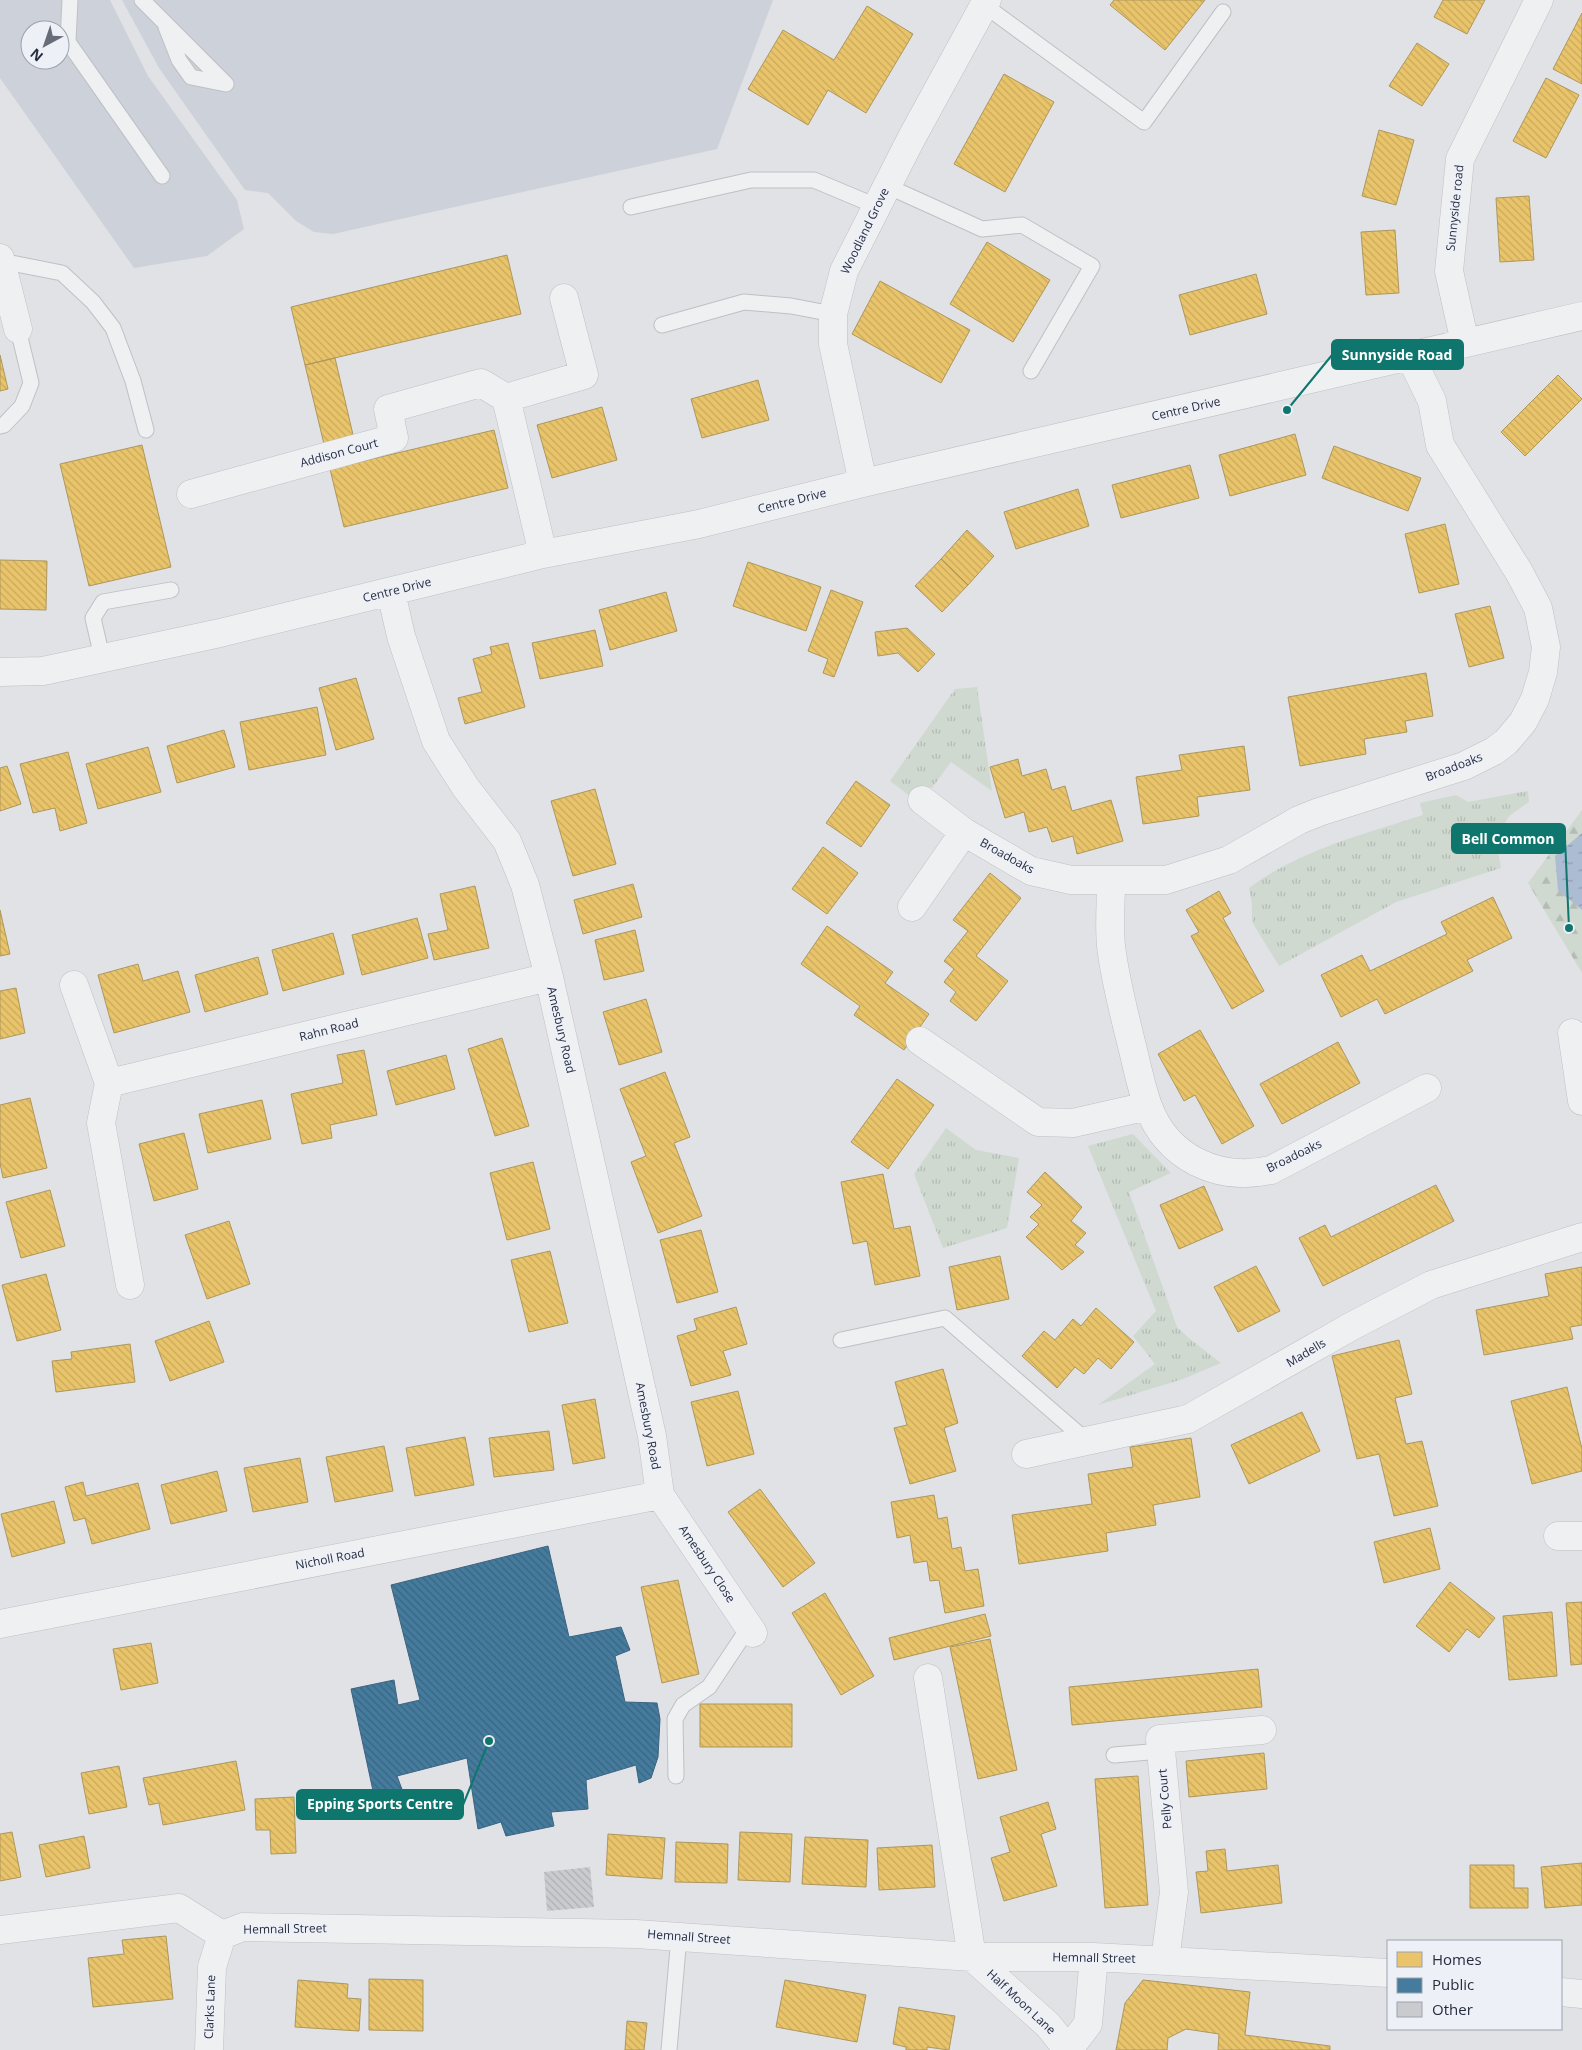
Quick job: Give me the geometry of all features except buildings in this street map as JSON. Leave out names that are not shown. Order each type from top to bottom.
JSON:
[{"type":"street","name":"Sunnyside road","points":[[1465,343],[1449,271],[1460,159],[1539,0]]},
{"type":"street","name":"Woodland Grove","points":[[863,483],[833,344],[833,314],[844,271],[882,196],[986,3]]},
{"type":"street","points":[[0,260],[18,329]]},
{"type":"street","points":[[543,554],[506,398],[584,375],[564,298]]},
{"type":"street","name":"Centre Drive","points":[[0,672],[43,671],[220,633],[543,554],[699,524],[863,483],[1411,358],[1465,343],[1582,316]]},
{"type":"street","name":"Broadoaks","points":[[922,800],[964,832],[1031,872],[1071,880],[1166,880],[1229,860],[1299,820],[1480,760],[1506,742],[1524,722],[1535,699],[1545,656],[1543,629],[1538,608],[1519,572],[1440,445],[1432,401],[1411,358]]},
{"type":"street","name":"Addison Court","points":[[191,494],[394,438],[388,409],[481,383],[506,398]]},
{"type":"street","name":"Amesbury Road","points":[[391,592],[401,636],[436,741],[466,788],[507,841],[525,885],[549,977],[652,1436],[660,1496]]},
{"type":"street","points":[[912,906],[964,832]]},
{"type":"street","name":"Broadoaks","points":[[1111,881],[1111,944],[1118,990],[1148,1106],[1164,1135],[1183,1155],[1205,1166],[1232,1173],[1253,1174],[1271,1170],[1427,1088]]},
{"type":"street","name":"Rahn Road","points":[[109,1084],[549,977]]},
{"type":"street","points":[[74,985],[109,1084],[101,1123],[130,1285]]},
{"type":"street","points":[[1572,1032],[1581,1093]]},
{"type":"street","points":[[920,1041],[1038,1122],[1073,1123],[1148,1106]]},
{"type":"street","name":"Madells","points":[[1026,1454],[1188,1419],[1352,1326],[1431,1285],[1582,1236]]},
{"type":"street","name":"Nicholl Road","points":[[0,1624],[660,1496]]},
{"type":"street","name":"Amesbury Close","points":[[660,1496],[751,1630]]},
{"type":"street","points":[[928,1678],[972,1957]]},
{"type":"street","name":"Pelly Court","points":[[1165,1960],[1174,1892],[1160,1739],[1262,1730]]},
{"type":"street","points":[[0,1930],[179,1908],[222,1935]]},
{"type":"street","name":"Hemnall Street","points":[[222,1935],[243,1927],[636,1934],[972,1957],[1094,1957],[1387,1973]]},
{"type":"street","name":"Clarks Lane","points":[[209,2050],[212,1967],[222,1935]]},
{"type":"street","name":"Half Moon Lane","points":[[972,1957],[1048,2025],[1068,2050],[1088,2024],[1094,1957]]},
{"type":"street","points":[[1562,1992],[1582,1994]]},
{"type":"lane","points":[[70,0],[68,42],[162,176]]},
{"type":"lane","points":[[142,0],[226,84]]},
{"type":"lane","points":[[986,3],[1144,122],[1223,12]]},
{"type":"lane","points":[[631,207],[751,180],[814,180],[882,196],[982,229],[1022,225],[1092,266],[1031,371]]},
{"type":"lane","points":[[0,260],[62,273],[93,302],[113,328],[133,381],[146,430]]},
{"type":"lane","points":[[662,324],[744,302],[790,306],[833,314]]},
{"type":"lane","points":[[0,426],[4,425],[22,406],[31,383],[18,329]]},
{"type":"lane","points":[[102,657],[93,618],[103,602],[171,590]]},
{"type":"lane","points":[[841,1340],[945,1318],[1088,1442]]},
{"type":"lane","points":[[676,1776],[675,1719],[683,1704],[709,1686],[751,1630]]},
{"type":"lane","points":[[1114,1755],[1160,1751]]},
{"type":"lane","points":[[669,2050],[679,1937]]},
{"type":"shaded area","points":[[0,0],[110,0],[148,76],[237,200],[244,229],[207,256],[134,268],[0,78]]},
{"type":"shaded area","points":[[122,0],[773,0],[717,149],[333,234],[314,232],[296,221],[268,193],[245,190],[159,68]]},
{"type":"green space","points":[[977,687],[992,791],[951,762],[932,788],[923,785],[914,799],[890,781],[955,689]]},
{"type":"green space","points":[[1528,791],[1529,802],[1509,816],[1496,838],[1501,868],[1396,902],[1279,966],[1252,922],[1252,903],[1249,888],[1289,863],[1355,836],[1423,815],[1420,803],[1456,795],[1468,802]]},
{"type":"green space","points":[[1582,810],[1582,973],[1528,883]]},
{"type":"green space","points":[[946,1128],[976,1150],[1019,1158],[1007,1228],[943,1248],[914,1174]]},
{"type":"green space","points":[[1133,1134],[1171,1173],[1129,1192],[1177,1327],[1221,1363],[1183,1379],[1098,1405],[1155,1364],[1133,1336],[1156,1311],[1088,1146]]},
{"type":"water","points":[[1582,833],[1582,910],[1558,890],[1555,856]]},
{"type":"place","name":"Sunnyside Road","points":[[1287,410]]},
{"type":"place","name":"Bell Common","points":[[1569,928]]},
{"type":"place","name":"Epping Sports Centre","points":[[489,1741]]}]
